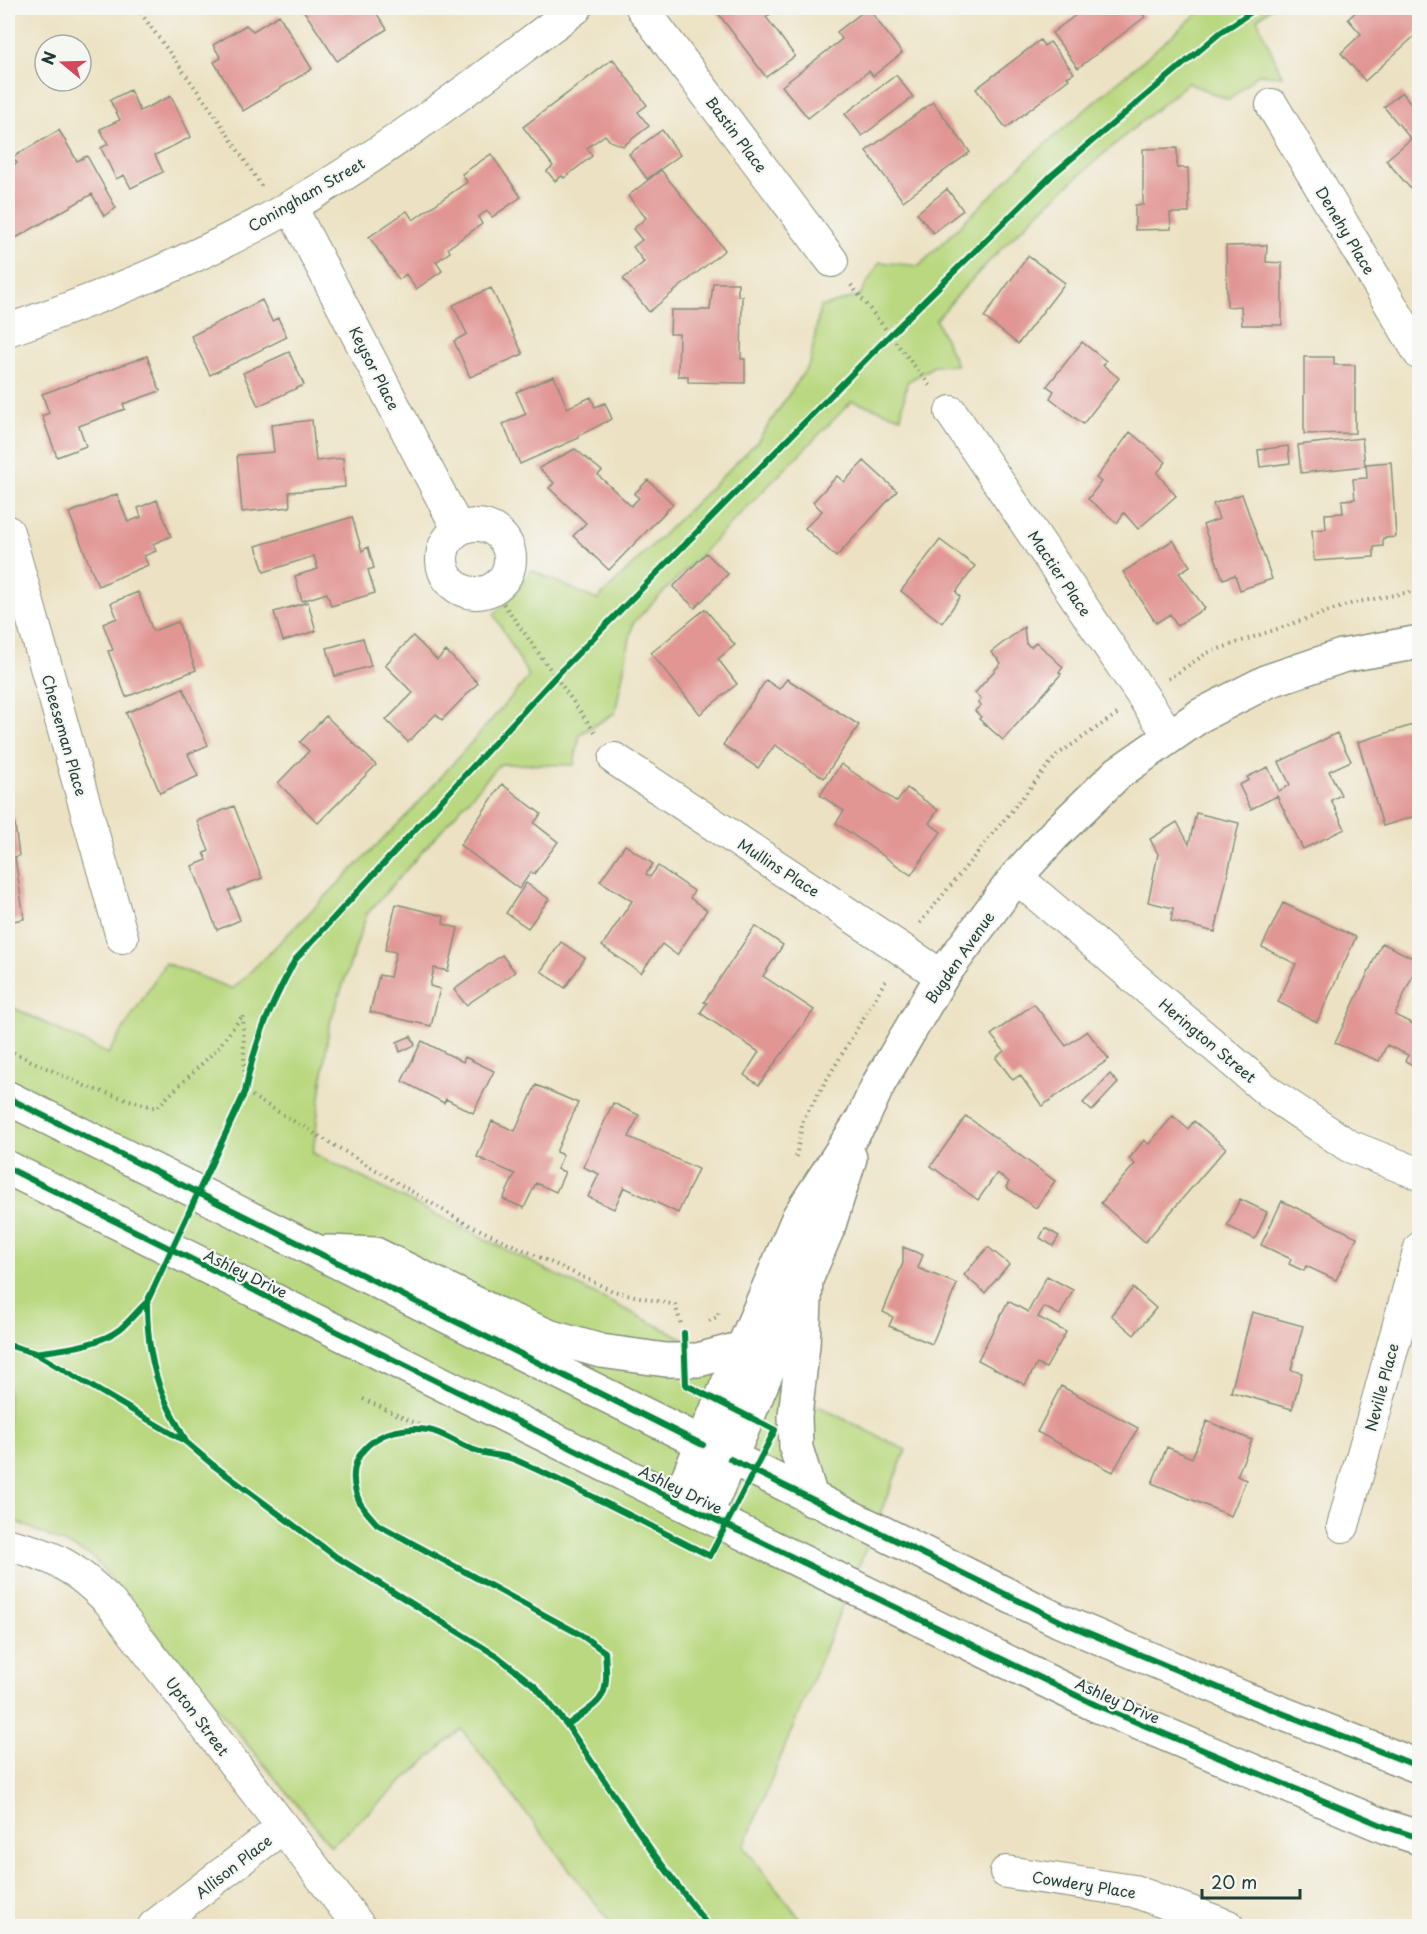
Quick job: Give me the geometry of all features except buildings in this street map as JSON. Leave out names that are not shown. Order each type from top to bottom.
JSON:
[{"type":"main road","name":"Bugden Avenue","points":[[692,1508],[717,1452],[743,1348],[799,1216],[862,1120],[879,1083],[942,976],[1016,877],[1054,835],[1118,774],[1169,735],[1201,715],[1268,681],[1342,656],[1419,642]]},
{"type":"main road","points":[[8,1098],[1060,1621],[1243,1698],[1419,1767]]},
{"type":"main road","points":[[717,1452],[806,1279],[828,1228],[862,1120]]},
{"type":"main road","name":"Ashley Drive","points":[[8,1168],[692,1508],[1096,1705],[1386,1827],[1419,1838]]},
{"type":"main road","points":[[317,1251],[375,1254],[499,1315],[551,1337],[601,1351],[666,1360],[685,1346],[698,1359],[743,1348]]},
{"type":"main road","points":[[806,1279],[796,1430],[800,1464],[813,1500]]},
{"type":"street","name":"Coningham Street","points":[[8,330],[87,303],[171,268],[285,210],[345,174],[446,105],[576,8]]},
{"type":"street","name":"Bastin Place","points":[[642,8],[832,261]]},
{"type":"street","name":"Denehy Place","points":[[1272,105],[1419,354]]},
{"type":"street","name":"Keysor Place","points":[[285,210],[458,529]]},
{"type":"street","name":"Mactier Place","points":[[951,412],[1169,735]]},
{"type":"street","points":[[482,525],[493,528],[506,541],[511,559],[508,571],[493,589],[476,594],[458,589],[445,577],[441,553],[446,541],[458,529],[482,525]]},
{"type":"street","name":"Cheeseman Place","points":[[8,532],[122,937]]},
{"type":"street","name":"Mullins Place","points":[[615,759],[942,976]]},
{"type":"street","name":"Herington Street","points":[[1016,877],[1270,1093],[1349,1146],[1419,1174]]},
{"type":"street","name":"Neville Place","points":[[1343,1526],[1419,1248]]},
{"type":"street","name":"Upton Street","points":[[8,1545],[39,1552],[79,1572],[110,1601],[359,1926]]},
{"type":"street","name":"Allison Place","points":[[154,1926],[283,1827]]},
{"type":"street","name":"Cowdery Place","points":[[1006,1872],[1134,1890],[1228,1926]]},
{"type":"path","points":[[137,8],[285,210]]},
{"type":"path","points":[[832,261],[951,412]]},
{"type":"path","points":[[882,344],[899,327]]},
{"type":"path","points":[[493,589],[615,759]]},
{"type":"path","points":[[795,1162],[803,1120],[916,928],[1057,755],[1207,653],[1353,603],[1419,590]]},
{"type":"path","points":[[548,685],[564,668]]},
{"type":"path","points":[[8,1050],[87,1087],[156,1108],[217,1049],[243,1015],[245,1092]]},
{"type":"path","points":[[240,1103],[245,1092],[251,1060]]},
{"type":"path","points":[[245,1092],[463,1222],[613,1291],[675,1305],[685,1346],[717,1317],[722,1307]]},
{"type":"path","points":[[363,1399],[439,1434]]},
{"type":"path","points":[[407,1430],[430,1430]]},
{"type":"green space","points":[[1204,8],[1271,8],[1257,19],[1282,76],[1258,74],[1229,100],[1188,83],[1121,138],[994,256],[936,320],[957,365],[934,366],[907,382],[901,417],[852,401],[633,623],[615,713],[580,734],[574,765],[500,764],[367,914],[329,1026],[313,1153],[906,1450],[744,1847],[806,1926],[613,1926],[461,1729],[331,1846],[92,1556],[8,1518],[8,1005],[108,1054],[165,963],[233,989],[411,811],[529,677],[494,614],[513,596],[531,570],[597,600],[757,442],[810,363],[820,307],[859,296],[880,262],[919,266],[1028,159]]},
{"type":"cycle path","points":[[147,1302],[245,1092],[264,1024],[295,960],[556,676],[890,335],[1052,175],[1220,33],[1257,8]]},
{"type":"cycle path","points":[[8,1098],[703,1445]]},
{"type":"cycle path","points":[[8,1168],[706,1515],[1096,1705],[1386,1827],[1420,1838]]},
{"type":"cycle path","points":[[35,1353],[79,1346],[111,1335],[127,1323],[147,1302],[149,1338],[155,1372],[165,1401],[186,1442]]},
{"type":"cycle path","points":[[567,1725],[601,1697],[606,1680],[605,1652],[581,1635],[377,1524],[360,1503],[354,1485],[354,1470],[359,1456],[368,1445],[380,1437],[395,1431],[411,1429],[434,1431],[479,1452],[518,1461],[710,1556],[775,1430],[686,1385],[684,1333]]},
{"type":"cycle path","points":[[8,1345],[35,1353],[186,1442],[213,1465],[335,1556],[497,1656],[536,1687],[567,1725],[651,1850],[708,1926]]},
{"type":"cycle path","points":[[730,1459],[1060,1621],[1243,1698],[1420,1767]]}]
